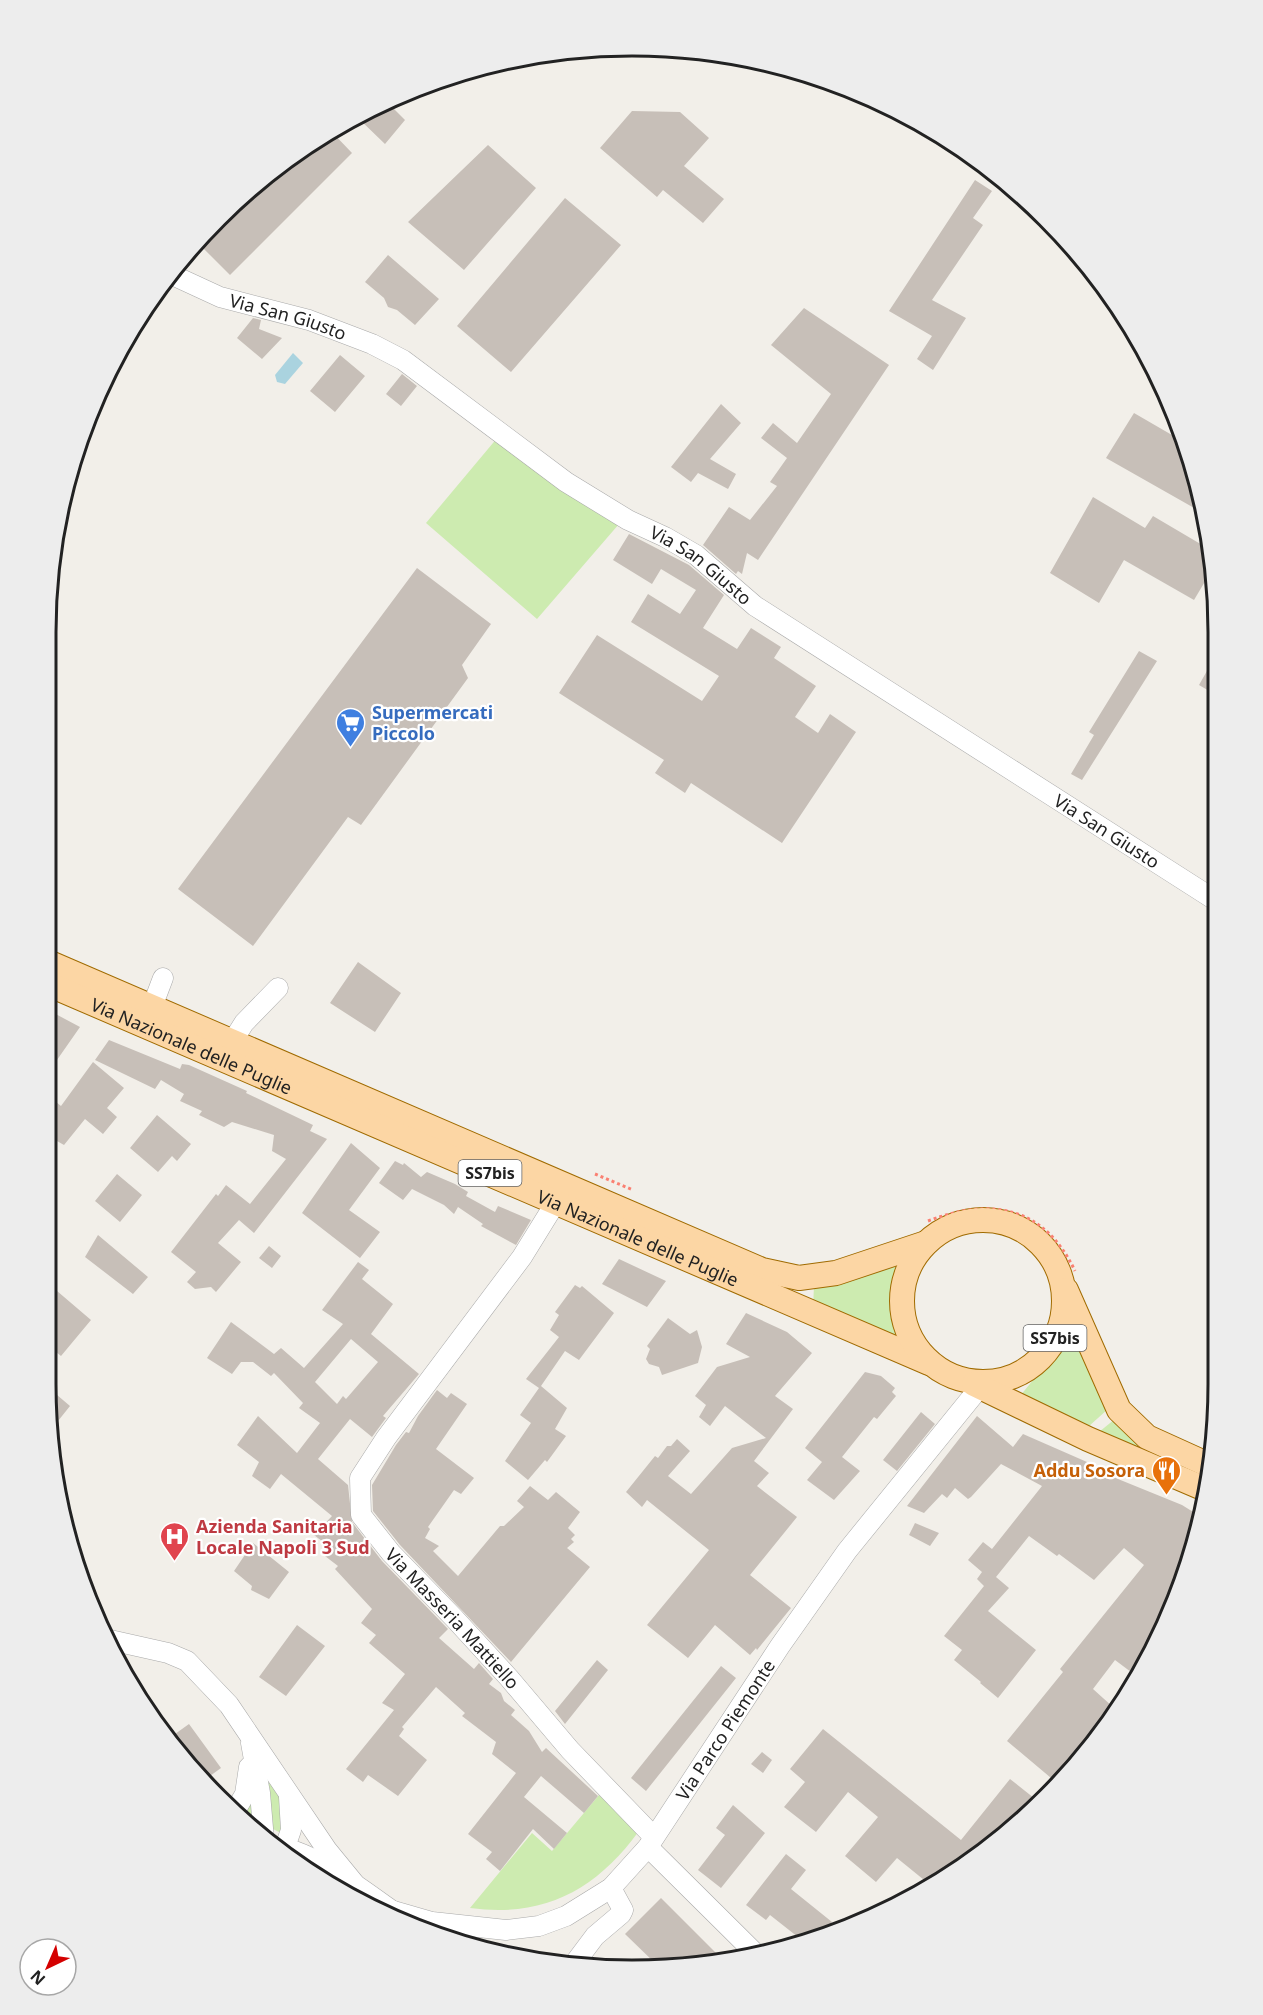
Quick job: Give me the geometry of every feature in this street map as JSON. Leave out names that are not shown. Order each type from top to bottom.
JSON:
[{"type":"main road","name":"Via Nazionale delle Puglie","points":[[56,966],[762,1270],[799,1278],[836,1273],[923,1234],[971,1220],[996,1221],[1021,1229],[1041,1244],[1066,1269],[1119,1410],[1147,1437],[1202,1462]]},
{"type":"main road","name":"Via Nazionale delle Puglie","points":[[56,988],[929,1364],[950,1378],[977,1385],[1088,1439],[1198,1486]]},
{"type":"main road","name":"Via Nazionale delle Puglie","points":[[923,1234],[910,1264],[903,1290],[903,1316],[913,1341],[929,1364]]},
{"type":"main road","name":"Via Nazionale delle Puglie","points":[[977,1385],[1023,1372],[1042,1357],[1056,1337],[1063,1313],[1066,1269]]},
{"type":"street","name":"Via San Giusto","points":[[178,278],[220,297],[309,320],[372,344],[403,360],[566,482],[628,520],[665,537],[696,555],[755,606],[1208,896]]},
{"type":"street","points":[[152,1007],[163,978]]},
{"type":"street","points":[[232,1042],[244,1023],[278,988]]},
{"type":"street","name":"Via Masseria Mattiello","points":[[556,1202],[522,1257],[394,1428],[360,1478],[361,1515],[391,1553],[462,1626],[651,1842],[749,1947]]},
{"type":"street","name":"Via Parco Piemonte","points":[[409,1915],[432,1922],[506,1930],[539,1926],[566,1916],[611,1888],[651,1842],[780,1646],[847,1551],[977,1385]]},
{"type":"street","points":[[117,1642],[168,1653],[187,1661],[229,1705],[327,1850],[354,1883]]},
{"type":"street","points":[[239,1805],[250,1777],[249,1734]]},
{"type":"street","points":[[249,1734],[260,1793],[263,1826]]},
{"type":"street","points":[[284,1842],[291,1830],[292,1812],[287,1791]]},
{"type":"street","points":[[306,1859],[323,1864],[354,1883]]},
{"type":"street","name":"Via Parco Piemonte","points":[[354,1883],[377,1900]]},
{"type":"street","points":[[579,1957],[595,1936],[623,1910],[611,1888]]},
{"type":"path","points":[[590,1172],[639,1193]]},
{"type":"path","points":[[923,1234],[975,1208],[1009,1211],[1039,1224],[1055,1238],[1066,1269]]},
{"type":"green space","points":[[498,437],[619,524],[537,619],[426,523]]},
{"type":"green space","points":[[906,1257],[898,1278],[895,1300],[897,1321],[904,1343],[813,1308],[814,1286]]},
{"type":"green space","points":[[1069,1326],[1108,1409],[1088,1427],[1020,1396],[1056,1352]]},
{"type":"green space","points":[[1115,1419],[1184,1464],[1186,1469],[1099,1432]]},
{"type":"green space","points":[[265,1770],[280,1794],[284,1828],[279,1832],[273,1829]]},
{"type":"green space","points":[[255,1791],[258,1822],[244,1810]]},
{"type":"green space","points":[[599,1795],[639,1831],[605,1869],[586,1884],[545,1904],[497,1910],[470,1908],[532,1833],[552,1851]]},
{"type":"water","points":[[293,353],[303,363],[285,384],[277,382],[275,375]]},
{"type":"building","points":[[393,108],[405,120],[385,144],[363,123]]},
{"type":"building","points":[[632,111],[680,112],[709,138],[684,166],[724,199],[703,223],[663,190],[657,197],[600,148]]},
{"type":"building","points":[[337,137],[352,153],[230,275],[202,247],[252,198],[311,153]]},
{"type":"building","points":[[488,145],[536,188],[464,270],[408,222]]},
{"type":"building","points":[[975,180],[992,191],[973,218],[983,225],[932,300],[966,318],[933,370],[917,359],[932,336],[889,311]]},
{"type":"building","points":[[565,198],[621,245],[511,372],[457,326]]},
{"type":"building","points":[[388,255],[439,299],[415,325],[397,310],[388,307],[384,298],[365,282]]},
{"type":"building","points":[[804,308],[889,365],[758,560],[747,553],[742,574],[738,571],[736,574],[703,545],[729,507],[750,520],[777,486],[770,482],[787,458],[761,438],[773,423],[797,443],[831,394],[771,345]]},
{"type":"building","points":[[253,318],[261,320],[259,329],[282,338],[262,359],[237,338]]},
{"type":"building","points":[[340,355],[365,376],[335,412],[310,391]]},
{"type":"building","points":[[402,374],[417,386],[401,406],[386,394]]},
{"type":"building","points":[[721,404],[741,423],[710,459],[736,474],[728,489],[698,473],[691,482],[671,467]]},
{"type":"building","points":[[1134,413],[1173,436],[1194,508],[1106,458]]},
{"type":"building","points":[[1093,497],[1145,528],[1153,516],[1201,544],[1205,581],[1194,600],[1124,560],[1099,603],[1050,573]]},
{"type":"building","points":[[629,534],[689,565],[724,595],[703,628],[737,649],[751,628],[781,647],[774,658],[816,686],[795,717],[818,733],[830,714],[856,732],[782,843],[691,783],[685,793],[655,773],[664,760],[559,693],[597,635],[702,701],[719,676],[631,622],[648,594],[680,614],[696,590],[661,569],[652,584],[613,560]]},
{"type":"building","name":"Supermercati Piccolo","points":[[417,568],[491,624],[462,665],[468,678],[361,825],[348,817],[253,946],[178,889]]},
{"type":"building","points":[[1139,651],[1157,661],[1082,780],[1071,774],[1094,735],[1089,732]]},
{"type":"building","points":[[1208,669],[1208,690],[1199,685]]},
{"type":"building","points":[[358,962],[401,993],[375,1032],[330,1003]]},
{"type":"building","points":[[56,1014],[80,1027],[56,1061]]},
{"type":"building","points":[[109,1040],[180,1069],[182,1064],[189,1065],[247,1091],[246,1093],[313,1125],[310,1131],[327,1139],[254,1233],[239,1220],[218,1243],[241,1262],[216,1292],[211,1287],[195,1289],[187,1282],[196,1272],[171,1252],[216,1194],[218,1196],[226,1185],[250,1204],[286,1159],[272,1151],[274,1135],[232,1122],[224,1127],[199,1115],[202,1111],[180,1101],[184,1094],[161,1080],[155,1089],[95,1060]]},
{"type":"building","points":[[93,1062],[124,1088],[107,1108],[117,1117],[103,1134],[85,1119],[64,1145],[56,1140],[56,1102],[61,1106]]},
{"type":"building","points":[[157,1115],[191,1144],[177,1161],[172,1156],[158,1172],[130,1148]]},
{"type":"building","points":[[351,1143],[380,1168],[349,1210],[380,1232],[360,1258],[302,1213]]},
{"type":"building","points":[[395,1161],[403,1165],[404,1163],[421,1177],[427,1172],[455,1184],[468,1192],[466,1196],[495,1212],[498,1206],[531,1220],[516,1245],[481,1226],[483,1224],[458,1207],[454,1214],[444,1205],[412,1189],[403,1200],[379,1183]]},
{"type":"building","points":[[117,1174],[142,1195],[120,1222],[95,1201]]},
{"type":"building","points":[[98,1235],[148,1277],[133,1294],[85,1257]]},
{"type":"building","points":[[269,1246],[281,1256],[272,1268],[259,1258]]},
{"type":"building","points":[[619,1259],[666,1281],[647,1307],[602,1284]]},
{"type":"building","points":[[358,1262],[369,1270],[362,1279],[393,1304],[371,1334],[419,1374],[383,1416],[386,1418],[372,1437],[350,1419],[318,1459],[348,1485],[352,1522],[382,1561],[448,1629],[439,1638],[474,1669],[479,1663],[493,1679],[489,1684],[501,1693],[504,1701],[515,1710],[511,1715],[529,1731],[542,1752],[546,1748],[598,1796],[584,1813],[541,1776],[524,1797],[567,1833],[554,1849],[533,1829],[500,1871],[486,1859],[492,1852],[468,1834],[516,1773],[492,1754],[496,1742],[462,1716],[465,1713],[436,1687],[402,1727],[404,1729],[399,1736],[427,1760],[398,1796],[368,1775],[363,1782],[346,1769],[394,1710],[382,1703],[405,1674],[369,1643],[376,1635],[361,1623],[372,1609],[335,1569],[338,1566],[321,1553],[327,1545],[314,1535],[332,1516],[281,1474],[270,1489],[252,1476],[259,1462],[237,1445],[258,1416],[297,1453],[320,1423],[299,1408],[303,1403],[274,1373],[271,1376],[253,1362],[241,1362],[232,1374],[207,1358],[231,1322],[274,1354],[281,1348],[304,1368],[343,1324],[322,1310]],"holes":[[[351,1339],[378,1362],[346,1399],[343,1396],[337,1404],[315,1382]]]},
{"type":"building","points":[[575,1285],[580,1288],[582,1286],[614,1313],[579,1360],[565,1351],[541,1386],[567,1408],[555,1429],[566,1436],[547,1462],[545,1460],[528,1480],[505,1461],[531,1423],[520,1415],[539,1388],[526,1379],[559,1337],[550,1330],[559,1315],[555,1312]]},
{"type":"building","points":[[56,1290],[91,1320],[61,1356],[56,1352]]},
{"type":"building","points":[[746,1313],[787,1332],[812,1353],[775,1396],[793,1409],[754,1461],[769,1473],[757,1486],[797,1517],[750,1575],[791,1608],[757,1650],[756,1648],[750,1655],[715,1625],[688,1658],[647,1625],[709,1550],[647,1500],[642,1507],[626,1492],[655,1456],[658,1458],[667,1446],[671,1446],[677,1439],[690,1451],[668,1476],[691,1494],[732,1448],[766,1438],[725,1406],[710,1426],[699,1417],[706,1405],[695,1396],[717,1367],[750,1357],[726,1344]]},
{"type":"building","points":[[668,1318],[690,1334],[697,1330],[702,1347],[698,1363],[662,1375],[659,1367],[649,1364],[646,1359],[650,1349],[647,1346]]},
{"type":"building","points":[[865,1372],[881,1376],[895,1388],[892,1392],[896,1396],[877,1419],[874,1417],[842,1457],[860,1471],[834,1500],[807,1480],[822,1462],[805,1448]]},
{"type":"building","points":[[437,1390],[447,1398],[451,1393],[467,1404],[436,1449],[474,1478],[461,1494],[454,1490],[428,1527],[430,1529],[425,1538],[439,1546],[433,1551],[458,1576],[500,1526],[504,1526],[524,1507],[517,1501],[530,1486],[548,1500],[556,1492],[580,1512],[568,1528],[575,1535],[571,1539],[574,1542],[567,1548],[590,1567],[511,1662],[400,1545],[373,1511],[372,1485],[396,1445],[406,1432],[409,1433]]},
{"type":"building","points":[[56,1394],[70,1406],[57,1422]]},
{"type":"building","points":[[921,1412],[935,1424],[897,1471],[883,1460]]},
{"type":"building","points":[[977,1416],[1013,1447],[1023,1434],[1087,1462],[1086,1466],[1182,1505],[1193,1512],[1177,1569],[1164,1604],[1130,1671],[1115,1660],[1093,1689],[1110,1704],[1051,1778],[1007,1741],[1063,1672],[1060,1669],[1144,1565],[1124,1548],[1094,1580],[1059,1554],[1057,1556],[1029,1536],[996,1577],[1009,1588],[988,1611],[1036,1650],[998,1698],[954,1660],[962,1650],[944,1636],[984,1586],[977,1579],[982,1572],[968,1560],[983,1542],[992,1549],[1042,1486],[1001,1464],[968,1499],[955,1488],[947,1498],[942,1494],[924,1513],[907,1506]]},
{"type":"building","points":[[915,1523],[939,1533],[930,1546],[909,1535]]},
{"type":"building","points":[[253,1543],[289,1572],[269,1599],[251,1590],[252,1586],[234,1571]]},
{"type":"building","points":[[297,1625],[325,1646],[286,1696],[259,1677]]},
{"type":"building","points":[[597,1660],[608,1670],[565,1724],[555,1711]]},
{"type":"building","points":[[721,1666],[736,1678],[646,1791],[631,1778]]},
{"type":"building","points":[[189,1724],[221,1768],[210,1776],[175,1734]]},
{"type":"building","points":[[823,1729],[961,1840],[1010,1779],[1033,1797],[982,1840],[924,1880],[897,1858],[876,1882],[845,1856],[878,1817],[848,1792],[816,1832],[784,1807],[805,1782],[790,1769]]},
{"type":"building","points":[[762,1752],[772,1760],[763,1773],[751,1764]]},
{"type":"building","points":[[733,1805],[765,1833],[721,1888],[698,1870],[725,1835],[716,1828]]},
{"type":"building","points":[[786,1854],[806,1870],[791,1889],[832,1922],[796,1935],[770,1915],[766,1920],[746,1905]]},
{"type":"building","points":[[661,1898],[716,1953],[651,1959],[625,1934]]},
{"type":"place","name":"Supermercati Piccolo","points":[[351,748]]},
{"type":"place","name":"Addu Sosora","points":[[1166,1496]]},
{"type":"place","name":"Azienda Sanitaria Locale Napoli 3 Sud","points":[[175,1562]]}]
